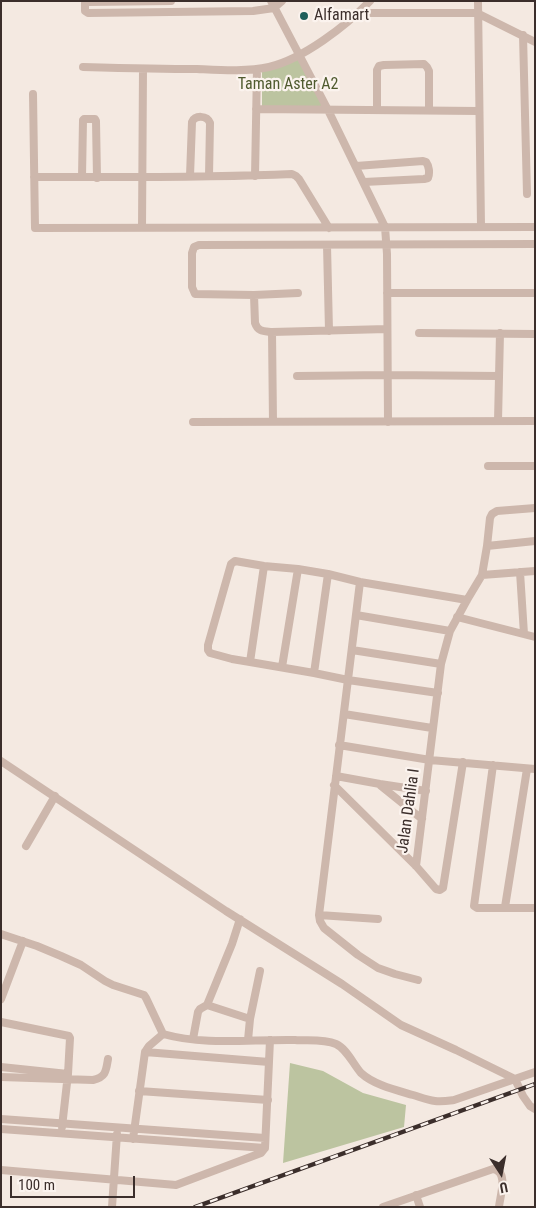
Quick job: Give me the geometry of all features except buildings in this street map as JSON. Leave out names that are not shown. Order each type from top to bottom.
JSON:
[{"type":"street","points":[[171,1],[86,2],[85,11],[88,13],[253,11],[282,1]]},
{"type":"street","points":[[82,67],[230,70],[270,67],[300,55],[327,37],[370,1]]},
{"type":"street","points":[[478,1],[481,226]]},
{"type":"street","points":[[272,4],[328,110],[385,227],[388,422]]},
{"type":"street","points":[[358,13],[477,13],[535,42]]},
{"type":"street","points":[[523,35],[527,194]]},
{"type":"street","points":[[377,110],[377,70],[379,66],[424,64],[429,71],[429,110]]},
{"type":"street","points":[[255,176],[257,68]]},
{"type":"street","points":[[142,228],[143,69]]},
{"type":"street","points":[[33,94],[35,228],[535,227]]},
{"type":"street","points":[[256,109],[480,111]]},
{"type":"street","points":[[525,112],[535,112]]},
{"type":"street","points":[[190,176],[192,122],[197,117],[206,117],[210,123],[208,176]]},
{"type":"street","points":[[82,177],[83,120],[95,119],[96,178]]},
{"type":"street","points":[[356,166],[423,161],[428,164],[428,178],[364,182]]},
{"type":"street","points":[[34,177],[96,178],[292,174],[296,176],[329,228]]},
{"type":"street","points":[[298,293],[195,294],[192,287],[192,253],[194,248],[199,246],[535,244]]},
{"type":"street","points":[[327,245],[329,330]]},
{"type":"street","points":[[387,293],[535,294]]},
{"type":"street","points":[[254,294],[256,327],[261,331],[387,330]]},
{"type":"street","points":[[272,332],[273,422]]},
{"type":"street","points":[[419,333],[535,334]]},
{"type":"street","points":[[498,422],[500,333]]},
{"type":"street","points":[[297,376],[499,376]]},
{"type":"street","points":[[193,422],[535,422]]},
{"type":"street","points":[[488,466],[535,466]]},
{"type":"street","points":[[535,508],[497,511],[492,514],[482,576],[535,571]]},
{"type":"street","points":[[487,546],[535,541]]},
{"type":"street","points":[[438,693],[348,680],[232,659],[210,653],[208,645],[232,562],[236,560],[264,566],[298,569],[360,582],[467,600]]},
{"type":"street","points":[[250,662],[264,566]]},
{"type":"street","points":[[282,667],[298,569]]},
{"type":"street","points":[[520,572],[524,634]]},
{"type":"street","points":[[314,673],[328,574]]},
{"type":"street","name":"Jalan Dahlia I","points":[[416,866],[441,664],[450,631],[482,576]]},
{"type":"street","points":[[360,582],[319,915],[324,928],[365,960],[378,968],[418,980]]},
{"type":"street","points":[[356,615],[450,631]]},
{"type":"street","points":[[457,617],[535,637]]},
{"type":"street","points":[[352,650],[441,664]]},
{"type":"street","points":[[344,714],[432,728]]},
{"type":"street","points":[[339,744],[430,760],[531,769],[505,907]]},
{"type":"street","points":[[1,762],[342,984],[401,1025],[515,1079],[523,1096],[530,1106],[535,1109]]},
{"type":"street","points":[[334,785],[416,866],[436,889],[442,889],[463,762]]},
{"type":"street","points":[[494,765],[474,907],[535,908]]},
{"type":"street","points":[[336,776],[426,791]]},
{"type":"street","points":[[380,784],[422,820]]},
{"type":"street","points":[[26,846],[55,796]]},
{"type":"street","points":[[319,915],[378,920]]},
{"type":"street","points":[[194,1040],[198,1012],[207,1005],[240,919]]},
{"type":"street","points":[[1,934],[37,946],[81,965],[113,985],[144,995],[163,1034],[172,1037],[206,1042],[270,1040],[322,1041],[335,1044],[342,1048],[358,1070],[370,1079],[390,1088],[445,1102],[535,1072]]},
{"type":"street","points":[[1,999],[23,942]]},
{"type":"street","points":[[248,1040],[250,1019],[260,971]]},
{"type":"street","points":[[207,1005],[250,1019]]},
{"type":"street","points":[[1,1022],[69,1036],[68,1077],[62,1134]]},
{"type":"street","points":[[133,1139],[145,1052],[163,1034]]},
{"type":"street","points":[[1,1170],[176,1185],[261,1153],[265,1148],[270,1040]]},
{"type":"street","points":[[145,1052],[269,1062]]},
{"type":"street","points":[[1,1067],[87,1081],[101,1079],[105,1073],[108,1060]]},
{"type":"street","points":[[1,1077],[68,1077]]},
{"type":"street","points":[[139,1091],[268,1100]]},
{"type":"street","points":[[1,1119],[265,1138]]},
{"type":"street","points":[[112,1207],[118,1128]]},
{"type":"street","points":[[1,1129],[265,1148]]},
{"type":"street","points":[[383,1207],[493,1169],[500,1171],[502,1182],[498,1207]]},
{"type":"street","points":[[416,1195],[420,1207]]},
{"type":"green space","name":"Taman Aster A2","points":[[298,57],[326,108],[262,107],[262,69]]},
{"type":"green space","points":[[290,1063],[323,1071],[363,1093],[406,1105],[404,1127],[283,1163]]},
{"type":"railway","points":[[195,1207],[535,1084]]},
{"type":"place","name":"Alfamart","points":[[304,16]]}]
